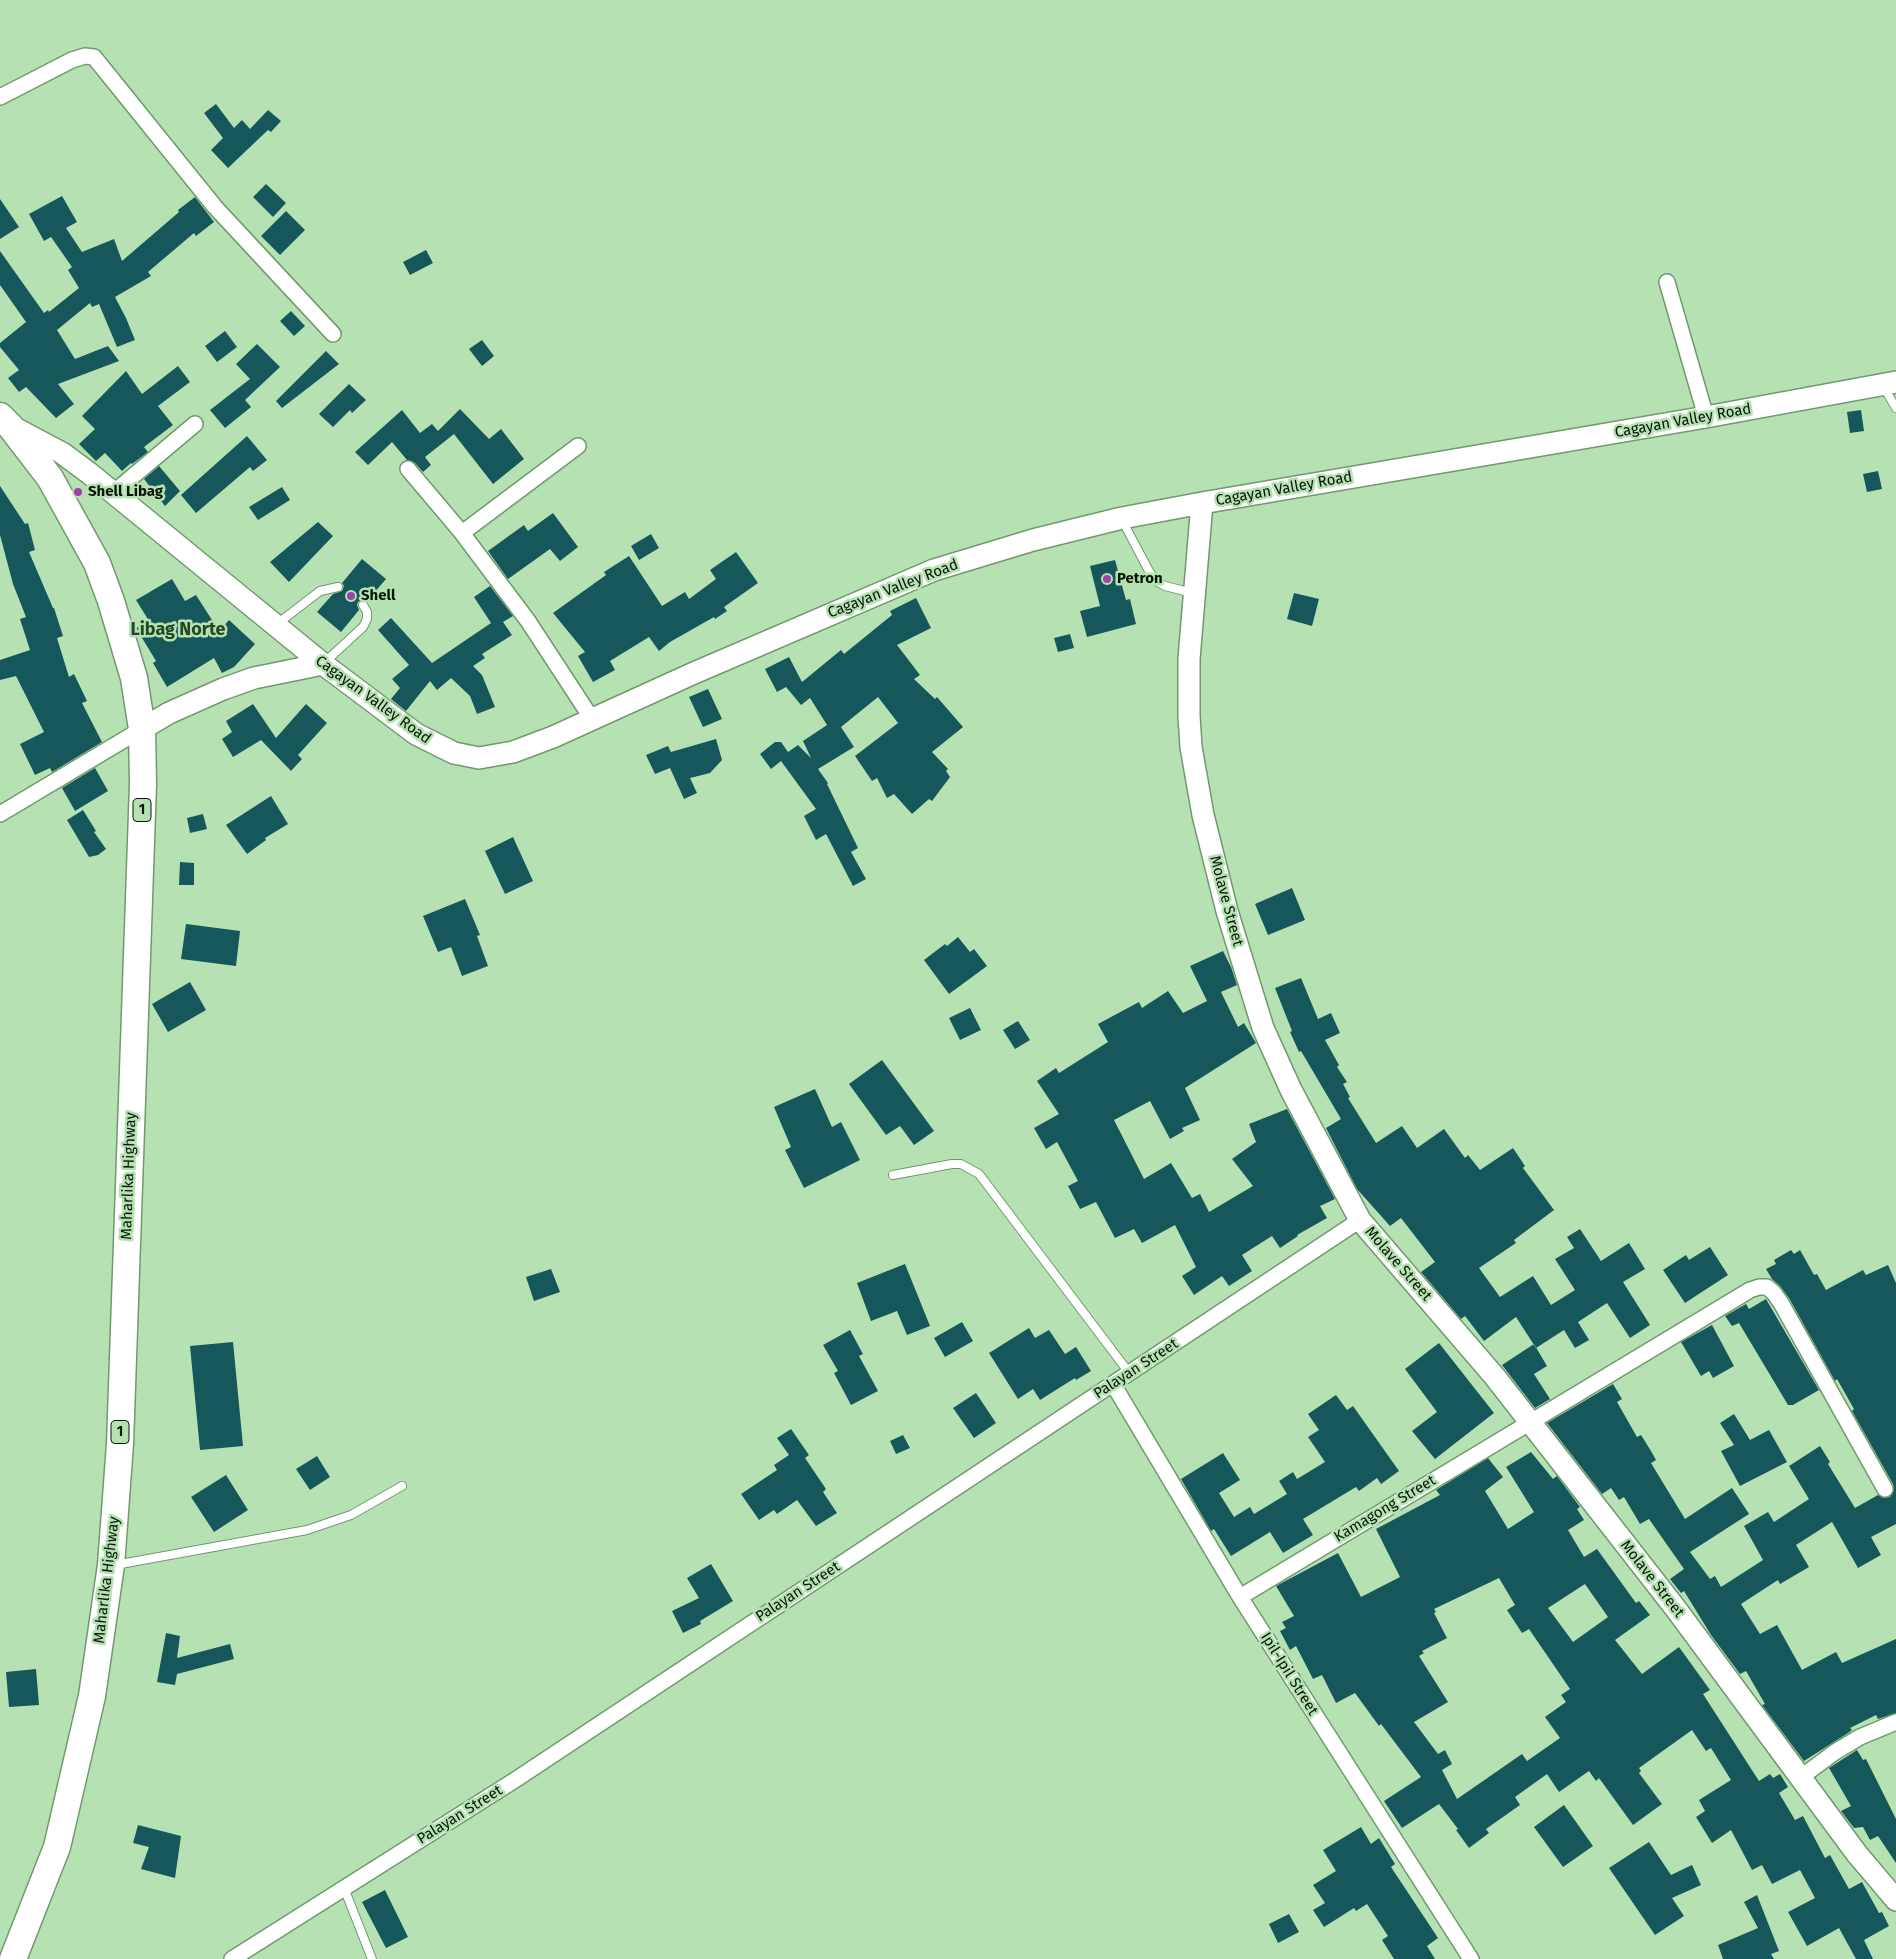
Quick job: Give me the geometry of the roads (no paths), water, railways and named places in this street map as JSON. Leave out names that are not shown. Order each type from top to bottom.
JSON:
[{"type":"highway","name":"Maharlika Highway","points":[[5,421],[50,478],[97,563],[112,600],[134,678],[142,729],[143,784],[120,1434],[111,1565],[92,1696],[57,1847],[13,1959]]},
{"type":"main road","name":"Cagayan Valley Road","points":[[5,421],[62,453],[323,664],[416,734],[454,753],[479,758],[513,752],[934,570],[1033,540],[1122,518],[1202,503],[1889,384]]},
{"type":"main road","name":"Molave Street","points":[[1202,503],[1189,659],[1191,747],[1203,816],[1227,911],[1263,1028],[1291,1090],[1360,1220],[1495,1377],[1676,1609],[1857,1854],[1896,1900]]},
{"type":"main road","points":[[142,729],[176,709],[223,689],[254,678],[323,664]]},
{"type":"street","points":[[0,97],[72,60],[85,56],[94,56],[215,207],[333,334]]},
{"type":"street","points":[[1667,282],[1706,417]]},
{"type":"street","points":[[113,493],[195,424]]},
{"type":"street","points":[[462,533],[578,446]]},
{"type":"street","points":[[408,470],[462,533],[528,621],[592,719]]},
{"type":"street","points":[[0,814],[142,729]]},
{"type":"street","name":"Palayan Street","points":[[232,1959],[532,1769],[1360,1220]]},
{"type":"street","name":"Kamagong Street","points":[[1240,1597],[1750,1290],[1759,1287],[1767,1287],[1774,1293],[1885,1488]]},
{"type":"street","name":"Ipil-Ipil Street","points":[[1113,1384],[1240,1597],[1471,1959]]},
{"type":"street","points":[[1800,1778],[1835,1752],[1860,1737],[1896,1722]]},
{"type":"lane","points":[[1889,384],[1896,408]]},
{"type":"lane","points":[[1122,518],[1156,581],[1165,586],[1195,593]]},
{"type":"lane","points":[[275,625],[320,591],[338,587]]},
{"type":"lane","points":[[323,664],[363,627],[367,619],[364,605]]},
{"type":"lane","points":[[893,1175],[952,1164],[966,1166],[979,1174],[1130,1374]]},
{"type":"lane","points":[[111,1565],[307,1530],[351,1515],[402,1486]]},
{"type":"lane","points":[[344,1888],[372,1959]]},
{"type":"place","name":"Shell Libag","points":[[78,492]]},
{"type":"place","name":"Petron","points":[[1107,579]]},
{"type":"place","name":"Shell","points":[[351,596]]},
{"type":"district","name":"Libag Norte","points":[[178,630]]}]
